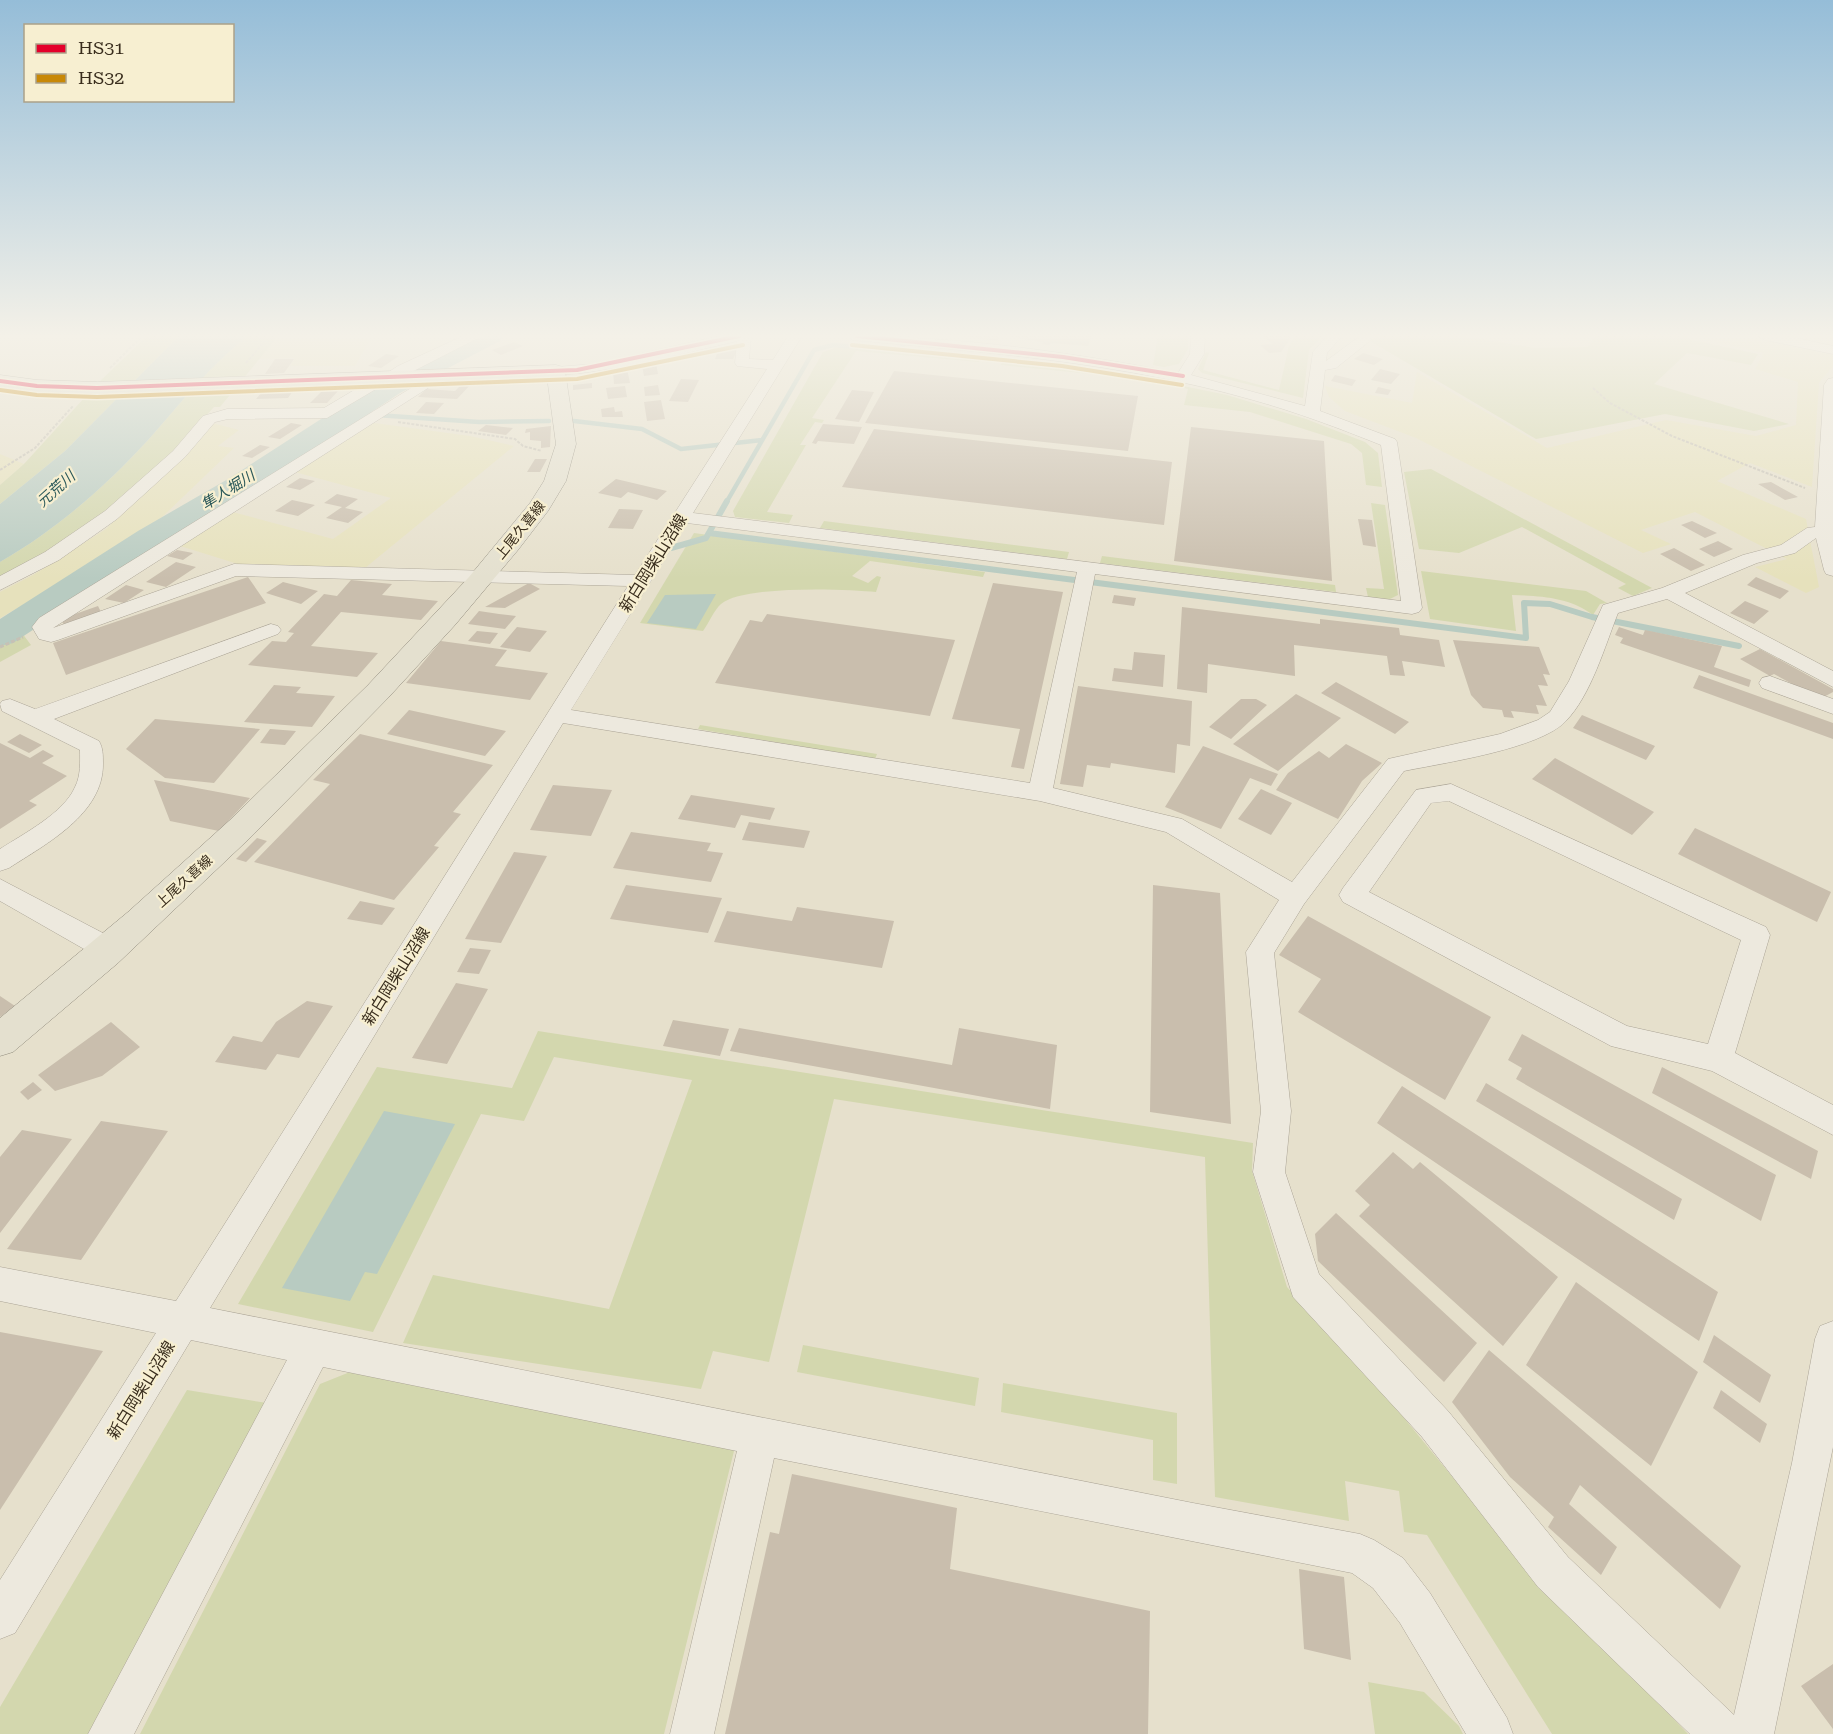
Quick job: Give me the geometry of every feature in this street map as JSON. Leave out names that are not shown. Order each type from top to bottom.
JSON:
[{"type":"main road","name":"上尾久喜線","points":[[0,1040],[108,949],[226,843],[351,722],[540,506],[555,481],[563,453],[565,428],[563,417]]},
{"type":"street","points":[[0,585],[52,556],[111,515],[179,454],[212,417]]},
{"type":"street","name":"新白岡柴山沼線","points":[[0,1618],[557,715],[745,417]]},
{"type":"street","points":[[682,517],[1412,608],[1389,441],[1324,417]]},
{"type":"street","points":[[1830,417],[1824,535],[1833,570]]},
{"type":"street","points":[[368,418],[46,622],[42,627],[46,634],[51,636],[234,570],[642,581]]},
{"type":"street","points":[[1722,1734],[1554,1572],[1435,1424],[1305,1285],[1269,1172],[1276,1111],[1260,952],[1295,897],[1396,765],[1521,737],[1557,717],[1577,684],[1610,609],[1669,592],[1750,560],[1788,549],[1813,532],[1824,535]]},
{"type":"street","points":[[1040,793],[1087,569]]},
{"type":"street","points":[[1669,592],[1833,680]]},
{"type":"street","points":[[34,718],[271,630]]},
{"type":"street","points":[[1770,683],[1833,707]]},
{"type":"street","points":[[0,861],[57,822],[80,802],[91,775],[91,746],[10,706]]},
{"type":"street","points":[[557,715],[1040,793],[1173,825],[1295,897]]},
{"type":"street","points":[[1718,1059],[1756,935],[1451,792],[1424,796],[1353,895],[1621,1037],[1718,1059],[1833,1121]]},
{"type":"street","points":[[0,888],[108,949]]},
{"type":"street","points":[[0,1284],[1360,1554],[1388,1573],[1415,1608],[1491,1734]]},
{"type":"street","points":[[1752,1734],[1811,1463],[1833,1340]]},
{"type":"street","points":[[110,1734],[314,1346]]},
{"type":"street","points":[[692,1734],[760,1436]]},
{"type":"path","points":[[1634,417],[1706,452],[1826,496]]},
{"type":"path","points":[[368,418],[515,439],[523,446],[553,454],[563,453]]},
{"type":"shaded area","points":[[1361,417],[1494,417],[1547,448],[1666,420],[1756,436],[1796,425],[1796,417],[1817,417],[1812,487],[1750,463],[1717,481],[1806,519],[1819,587],[1806,593],[1755,567],[1787,559],[1695,512],[1641,530],[1671,544],[1643,553],[1416,438]]},
{"type":"shaded area","points":[[367,422],[470,436],[514,446],[365,568],[238,564],[177,545],[229,511],[333,539],[391,498],[291,471]]},
{"type":"shaded area","points":[[212,423],[239,430],[218,446],[234,448],[160,519],[79,573],[0,618],[0,592],[33,575],[106,529]]},
{"type":"shaded area","points":[[0,454],[24,464],[0,485]]},
{"type":"green space","points":[[67,417],[99,417],[65,451],[0,504],[0,485],[24,464]]},
{"type":"green space","points":[[168,417],[205,417],[161,465],[93,524],[0,580],[0,562],[41,536],[79,506],[149,439]]},
{"type":"green space","points":[[358,417],[366,417],[22,633],[31,645],[0,662],[0,640]]},
{"type":"green space","points":[[786,417],[813,417],[824,420],[822,423],[815,422],[800,445],[806,445],[767,512],[793,515],[789,523],[735,517],[733,511]]},
{"type":"green space","points":[[1266,417],[1299,417],[1365,442],[1378,453],[1382,487],[1366,485],[1362,453],[1351,444]]},
{"type":"green space","points":[[1499,417],[1650,417],[1536,439]]},
{"type":"green space","points":[[1680,417],[1765,417],[1789,424],[1754,431]]},
{"type":"green space","points":[[1431,469],[1652,588],[1633,596],[1618,588],[1626,584],[1522,527],[1459,553],[1419,549],[1404,472]]},
{"type":"green space","points":[[1371,503],[1385,505],[1398,595],[1388,600],[1368,597],[1366,588],[1384,589]]},
{"type":"green space","points":[[824,521],[1069,552],[1067,559],[820,528]]},
{"type":"green space","points":[[694,533],[985,572],[983,577],[870,561],[852,576],[868,583],[877,576],[881,577],[876,592],[772,591],[733,598],[721,604],[703,631],[640,623]]},
{"type":"green space","points":[[1102,556],[1335,585],[1336,592],[1100,563]]},
{"type":"green space","points":[[1421,571],[1586,591],[1607,603],[1600,604],[1593,615],[1564,601],[1512,595],[1516,631],[1430,619]]},
{"type":"green space","points":[[700,725],[877,754],[875,759],[698,729]]},
{"type":"green space","points":[[538,1031],[1253,1143],[1252,1171],[1287,1287],[1400,1413],[1518,1557],[1688,1734],[1552,1734],[1427,1535],[1404,1532],[1399,1491],[1345,1481],[1349,1521],[1215,1497],[1205,1157],[834,1099],[769,1362],[713,1351],[701,1389],[403,1343],[433,1275],[609,1309],[692,1080],[554,1057],[524,1121],[481,1114],[373,1332],[238,1304],[377,1067],[512,1088]]},
{"type":"green space","points":[[803,1345],[979,1378],[975,1406],[797,1372]]},
{"type":"green space","points":[[355,1370],[735,1447],[664,1734],[140,1734],[320,1384]]},
{"type":"green space","points":[[1003,1383],[1177,1413],[1177,1484],[1153,1480],[1153,1440],[1001,1412]]},
{"type":"green space","points":[[187,1390],[267,1403],[88,1734],[0,1734],[0,1707]]},
{"type":"green space","points":[[1368,1682],[1424,1692],[1459,1726],[1463,1734],[1375,1734]]},
{"type":"water","name":"元荒川","points":[[99,417],[168,417],[98,490],[41,536],[0,562],[0,504],[65,451]]},
{"type":"water","points":[[716,594],[696,629],[647,623],[665,595]]},
{"type":"water","points":[[384,1111],[455,1124],[377,1274],[365,1272],[350,1301],[282,1288]]},
{"type":"building","points":[[646,417],[665,417],[665,419],[647,421]]},
{"type":"building","points":[[836,417],[862,417],[859,422],[835,419]]},
{"type":"building","points":[[868,417],[1134,417],[1128,451],[865,423]]},
{"type":"building","points":[[291,423],[302,425],[280,439],[268,437]]},
{"type":"building","points":[[823,424],[862,427],[854,444],[818,441],[816,444],[812,443]]},
{"type":"building","points":[[486,425],[513,428],[506,435],[478,431]]},
{"type":"building","points":[[551,426],[550,447],[541,448],[541,441],[530,440],[530,432],[525,433],[526,429]]},
{"type":"building","points":[[1191,427],[1324,441],[1332,581],[1174,561]]},
{"type":"building","points":[[874,429],[1172,462],[1164,525],[842,487]]},
{"type":"building","points":[[260,445],[270,447],[252,458],[242,456]]},
{"type":"building","points":[[535,459],[547,459],[540,472],[527,472]]},
{"type":"building","points":[[300,478],[315,481],[300,490],[286,487]]},
{"type":"building","points":[[616,479],[667,491],[657,500],[628,492],[621,498],[598,493]]},
{"type":"building","points":[[1771,482],[1798,497],[1785,500],[1758,484]]},
{"type":"building","points":[[337,494],[358,499],[345,508],[363,512],[348,523],[326,518],[342,507],[324,503]]},
{"type":"building","points":[[292,500],[315,505],[298,516],[275,511]]},
{"type":"building","points":[[619,509],[643,510],[633,529],[608,528]]},
{"type":"building","points":[[1358,519],[1372,520],[1376,547],[1363,545]]},
{"type":"building","points":[[1692,521],[1717,533],[1705,538],[1681,525]]},
{"type":"building","points":[[1718,541],[1733,549],[1714,557],[1699,549]]},
{"type":"building","points":[[1674,548],[1705,565],[1691,571],[1660,554]]},
{"type":"building","points":[[177,550],[193,553],[183,560],[167,556]]},
{"type":"building","points":[[176,562],[196,567],[166,587],[146,582]]},
{"type":"building","points":[[248,577],[266,603],[66,675],[53,643]]},
{"type":"building","points":[[1756,577],[1789,591],[1780,599],[1747,585]]},
{"type":"building","points":[[351,580],[392,584],[382,595],[438,601],[421,620],[341,612],[311,646],[378,653],[357,677],[248,665],[272,641],[286,642],[294,633],[288,632],[324,594],[337,596]]},
{"type":"building","points":[[283,582],[318,591],[301,604],[266,593]]},
{"type":"building","points":[[529,583],[540,589],[505,608],[485,607]]},
{"type":"building","points":[[993,583],[1063,592],[1024,769],[1011,767],[1020,729],[952,719]]},
{"type":"building","points":[[126,585],[144,590],[124,603],[105,599]]},
{"type":"building","points":[[1114,595],[1136,598],[1134,606],[1112,603]]},
{"type":"building","points":[[1745,601],[1769,611],[1754,624],[1730,613]]},
{"type":"building","points":[[98,606],[101,612],[64,625],[61,619]]},
{"type":"building","points":[[1182,607],[1320,624],[1320,619],[1399,628],[1400,635],[1439,640],[1445,667],[1402,661],[1405,676],[1390,675],[1387,656],[1294,645],[1295,676],[1208,664],[1207,693],[1177,689]]},
{"type":"building","points":[[479,611],[516,616],[505,629],[468,624]]},
{"type":"building","points":[[767,614],[955,640],[930,716],[715,683],[750,620],[762,622]]},
{"type":"building","points":[[517,627],[547,631],[530,652],[500,647]]},
{"type":"building","points":[[1619,627],[1643,635],[1645,630],[1722,646],[1714,667],[1751,680],[1749,687],[1620,643],[1623,638],[1615,635]]},
{"type":"building","points":[[477,631],[498,633],[490,644],[468,641]]},
{"type":"building","points":[[1453,640],[1539,647],[1550,675],[1543,674],[1548,686],[1538,685],[1547,706],[1536,705],[1539,714],[1511,711],[1514,718],[1504,717],[1502,710],[1483,708],[1471,695]]},
{"type":"building","points":[[441,641],[507,650],[495,666],[548,673],[530,700],[406,683]]},
{"type":"building","points":[[1760,649],[1833,689],[1833,692],[1820,699],[1740,659]]},
{"type":"building","points":[[1134,652],[1165,655],[1163,687],[1112,681],[1114,668],[1132,670]]},
{"type":"building","points":[[1699,675],[1833,723],[1833,739],[1693,688]]},
{"type":"building","points":[[1336,682],[1409,722],[1395,734],[1321,693]]},
{"type":"building","points":[[274,685],[301,687],[296,693],[335,696],[312,727],[244,722]]},
{"type":"building","points":[[1078,686],[1192,701],[1190,746],[1177,744],[1175,773],[1111,763],[1110,768],[1087,765],[1083,787],[1060,784]]},
{"type":"building","points":[[1296,694],[1341,718],[1278,771],[1233,744]]},
{"type":"building","points":[[1241,699],[1256,699],[1267,705],[1231,739],[1209,727]]},
{"type":"building","points":[[409,710],[506,731],[485,756],[387,734]]},
{"type":"building","points":[[1582,715],[1655,746],[1646,760],[1573,728]]},
{"type":"building","points":[[155,719],[260,729],[214,783],[165,778],[126,749]]},
{"type":"building","points":[[270,729],[296,731],[285,745],[260,743]]},
{"type":"building","points":[[20,734],[42,745],[29,753],[7,742]]},
{"type":"building","points":[[360,734],[493,765],[453,812],[461,814],[434,846],[439,847],[394,900],[254,862],[330,784],[313,780]]},
{"type":"building","points":[[0,743],[30,758],[43,750],[54,756],[42,763],[67,776],[29,801],[37,805],[0,829]]},
{"type":"building","points":[[1346,744],[1382,763],[1362,781],[1338,819],[1276,790],[1288,773],[1319,751],[1329,758]]},
{"type":"building","points":[[1203,746],[1278,774],[1271,786],[1250,778],[1221,829],[1165,807]]},
{"type":"building","points":[[1555,758],[1654,812],[1632,835],[1532,779]]},
{"type":"building","points":[[154,780],[250,798],[219,831],[170,821]]},
{"type":"building","points":[[553,785],[612,790],[591,836],[530,830]]},
{"type":"building","points":[[1261,789],[1292,803],[1271,835],[1238,819]]},
{"type":"building","points":[[691,795],[775,808],[770,820],[741,815],[735,828],[678,819]]},
{"type":"building","points":[[749,822],[810,831],[804,848],[742,840]]},
{"type":"building","points":[[1695,828],[1831,892],[1817,922],[1678,854]]},
{"type":"building","points":[[631,832],[711,843],[707,851],[723,853],[711,882],[613,868]]},
{"type":"building","points":[[257,838],[267,841],[246,862],[236,859]]},
{"type":"building","points":[[514,852],[547,856],[501,943],[465,939]]},
{"type":"building","points":[[626,885],[722,898],[708,933],[610,919]]},
{"type":"building","points":[[1153,885],[1220,893],[1231,1124],[1150,1112]]},
{"type":"building","points":[[360,901],[395,908],[382,925],[347,919]]},
{"type":"building","points":[[797,907],[894,921],[882,968],[714,942],[727,911],[792,921]]},
{"type":"building","points":[[1308,916],[1491,1017],[1445,1100],[1298,1012],[1321,979],[1279,955]]},
{"type":"building","points":[[470,948],[491,950],[479,974],[457,972]]},
{"type":"building","points":[[456,983],[488,989],[447,1064],[412,1058]]},
{"type":"building","points":[[0,996],[15,1006],[0,1017]]},
{"type":"building","points":[[307,1001],[333,1006],[299,1058],[277,1054],[266,1070],[215,1062],[233,1036],[262,1042],[276,1022]]},
{"type":"building","points":[[673,1020],[729,1029],[720,1056],[663,1046]]},
{"type":"building","points":[[111,1022],[140,1047],[102,1076],[55,1091],[38,1075]]},
{"type":"building","points":[[739,1028],[952,1065],[959,1028],[1057,1045],[1050,1109],[730,1051]]},
{"type":"building","points":[[1522,1034],[1776,1175],[1761,1221],[1516,1079],[1522,1068],[1508,1060]]},
{"type":"building","points":[[1662,1067],[1818,1151],[1811,1179],[1652,1093]]},
{"type":"building","points":[[33,1082],[42,1090],[28,1100],[20,1092]]},
{"type":"building","points":[[1486,1083],[1682,1199],[1674,1220],[1476,1101]]},
{"type":"building","points":[[1402,1086],[1718,1292],[1699,1341],[1377,1123]]},
{"type":"building","points":[[101,1121],[168,1131],[81,1260],[7,1249]]},
{"type":"building","points":[[22,1130],[72,1139],[0,1233],[0,1157]]},
{"type":"building","points":[[1393,1152],[1413,1169],[1420,1162],[1558,1277],[1503,1346],[1359,1216],[1370,1205],[1355,1191]]},
{"type":"building","points":[[1336,1213],[1477,1343],[1444,1382],[1318,1261],[1315,1234]]},
{"type":"building","points":[[1576,1282],[1698,1372],[1651,1466],[1526,1365]]},
{"type":"building","points":[[0,1332],[103,1351],[0,1510]]},
{"type":"building","points":[[1714,1335],[1771,1375],[1760,1403],[1703,1362]]},
{"type":"building","points":[[1489,1350],[1741,1566],[1720,1609],[1580,1485],[1569,1504],[1617,1547],[1601,1575],[1548,1527],[1554,1517],[1510,1477],[1452,1402]]},
{"type":"building","points":[[1721,1390],[1767,1424],[1760,1443],[1713,1408]]},
{"type":"building","points":[[792,1474],[957,1508],[950,1569],[1150,1611],[1148,1734],[725,1734],[770,1532],[779,1534]]},
{"type":"building","points":[[1299,1569],[1344,1577],[1351,1660],[1304,1649]]},
{"type":"building","points":[[1833,1664],[1833,1729],[1801,1686]]},
{"type":"waterway","name":"隼人堀川","points":[[0,635],[150,538],[239,486],[344,417]]},
{"type":"waterway","points":[[404,417],[479,422],[549,421]]},
{"type":"waterway","points":[[726,503],[776,417]]},
{"type":"waterway","points":[[574,421],[642,429],[681,449],[762,440]]},
{"type":"waterway","points":[[671,548],[706,538],[727,501]]},
{"type":"waterway","points":[[709,533],[1526,638],[1524,603],[1550,604],[1592,617],[1739,646]]}]
